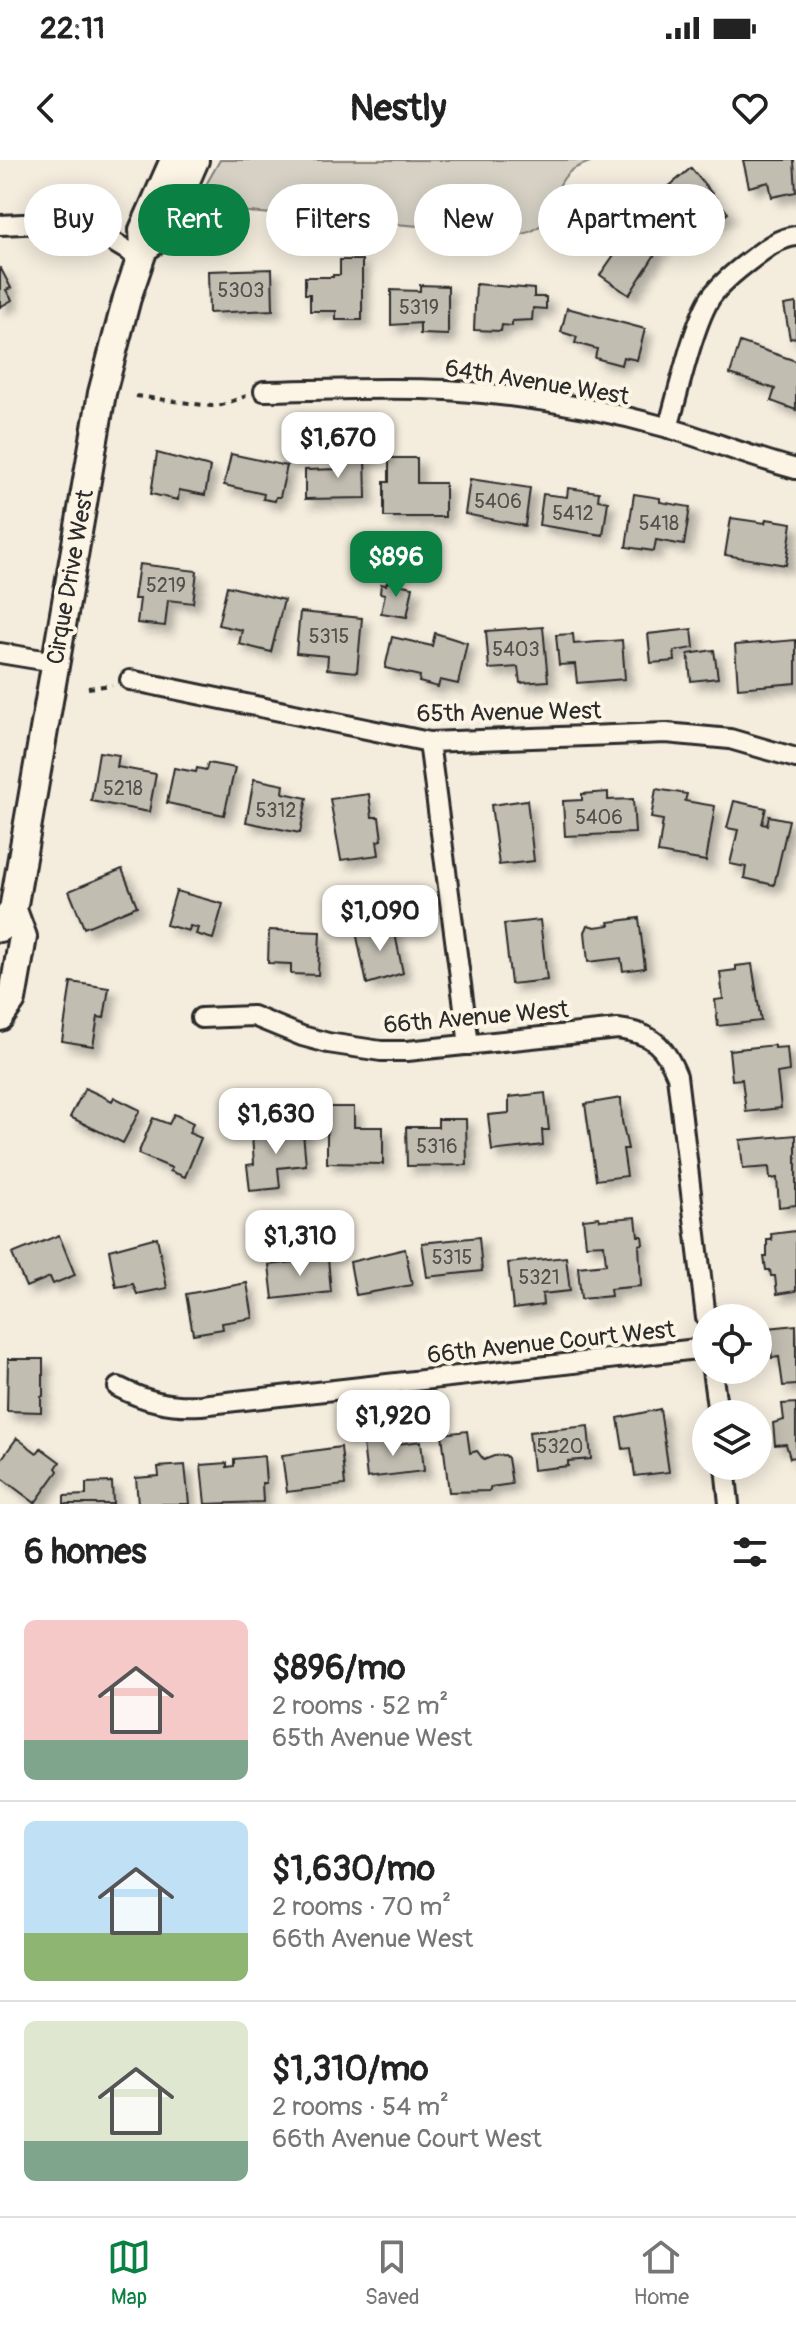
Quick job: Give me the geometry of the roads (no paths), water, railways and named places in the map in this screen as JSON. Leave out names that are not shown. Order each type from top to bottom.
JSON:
[{"type":"main road","name":"Cirque Drive West","points":[[163,184],[174,160]]},
{"type":"main road","name":"Cirque Drive West","points":[[185,184],[195,160]]},
{"type":"main road","name":"Cirque Drive West","points":[[0,1017],[12,1000],[23,937],[7,919],[102,393],[141,256]]},
{"type":"street","points":[[0,225],[45,223],[105,237],[138,251]]},
{"type":"street","points":[[668,428],[709,300],[722,284],[767,247],[796,236]]},
{"type":"street","name":"64th Avenue West","points":[[264,391],[448,390],[586,410],[668,428],[751,458],[796,469]]},
{"type":"street","points":[[0,653],[55,662]]},
{"type":"street","name":"65th Avenue West","points":[[130,680],[429,742],[666,733],[730,739],[796,758]]},
{"type":"street","points":[[429,742],[469,1045]]},
{"type":"street","name":"66th Avenue West","points":[[201,1018],[253,1016],[302,1036],[354,1048],[407,1051],[618,1029],[647,1036],[670,1057],[677,1076],[704,1304]]},
{"type":"street","name":"66th Avenue Court West","points":[[118,1387],[151,1401],[192,1405],[692,1350]]},
{"type":"street","points":[[726,1480],[729,1504]]}]
